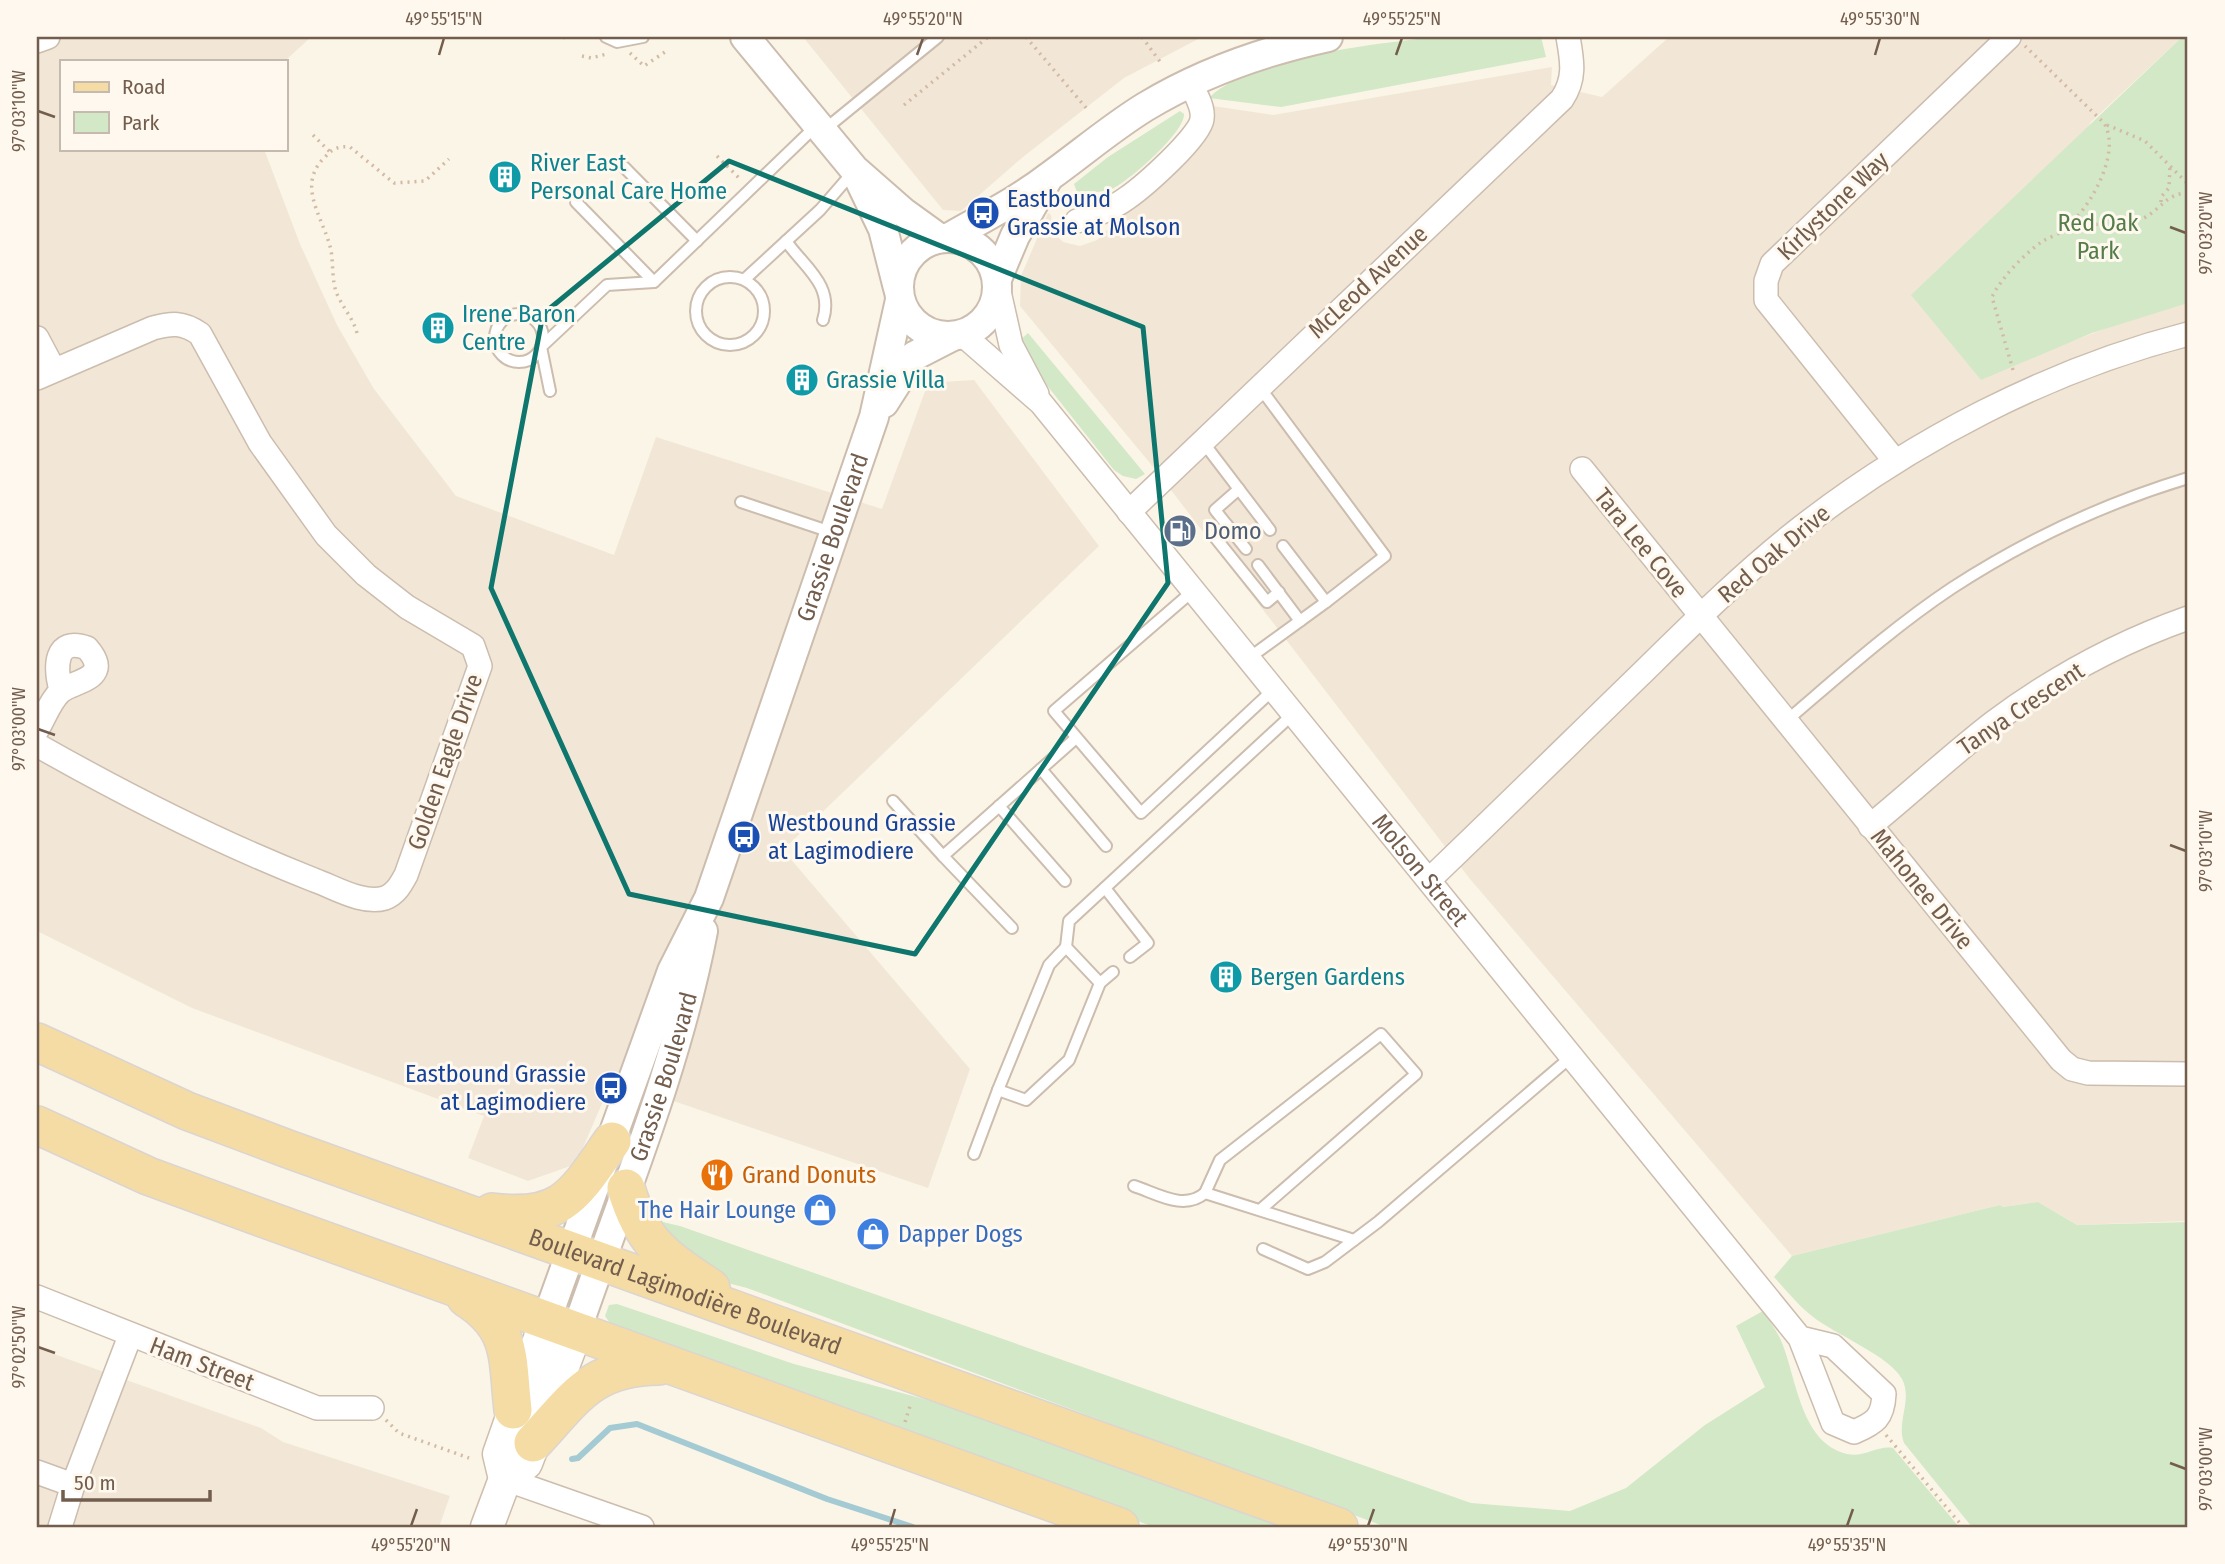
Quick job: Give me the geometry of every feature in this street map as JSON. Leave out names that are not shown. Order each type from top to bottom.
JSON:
[{"type":"main road","name":"Boulevard Lagimodière Boulevard","points":[[37,1042],[187,1111],[1339,1527]]},
{"type":"main road","points":[[37,1125],[149,1176],[1120,1527]]},
{"type":"main road","points":[[450,1206],[536,1214],[559,1204],[577,1191],[612,1141]]},
{"type":"main road","points":[[626,1188],[639,1227],[656,1247],[755,1318]]},
{"type":"main road","points":[[415,1273],[468,1299],[493,1316],[504,1337],[513,1410]]},
{"type":"main road","name":"Grassie Boulevard","points":[[505,1479],[499,1454],[513,1410],[561,1326]]},
{"type":"main road","name":"Grassie Boulevard","points":[[487,1527],[505,1479],[526,1462],[533,1443],[561,1326]]},
{"type":"main road","points":[[533,1443],[581,1392],[609,1372],[633,1367],[680,1370]]},
{"type":"street","points":[[37,41],[48,37]]},
{"type":"street","points":[[745,37],[854,169],[903,212],[944,237],[966,241],[981,249],[991,263],[997,283]]},
{"type":"street","points":[[899,295],[900,273],[907,258],[918,247],[944,237],[1049,178],[1115,127],[1189,83],[1235,64],[1328,37]]},
{"type":"street","name":"McLeod Avenue","points":[[1129,512],[1258,385],[1563,99],[1571,86],[1573,71],[1567,37]]},
{"type":"street","name":"Kirlystone Way","points":[[1895,461],[1766,300],[1766,281],[1772,264],[2009,37]]},
{"type":"street","points":[[1077,220],[1105,211],[1129,197],[1195,135],[1202,120],[1200,106],[1189,83]]},
{"type":"street","points":[[854,169],[883,229],[899,295],[909,318],[936,335],[957,336],[989,315],[997,283],[1015,236],[1049,178]]},
{"type":"street","name":"Molson Street","points":[[997,283],[1011,345],[1041,403],[1800,1338],[1833,1423],[1854,1433],[1876,1422]]},
{"type":"street","name":"Grassie Boulevard","points":[[561,1326],[586,1255],[612,1141],[672,971],[709,898],[874,417],[899,295]]},
{"type":"street","name":"Golden Eagle Drive","points":[[37,745],[136,801],[264,860],[359,897],[386,898],[398,890],[406,875],[480,666],[472,646],[407,607],[366,575],[326,536],[260,443],[200,334],[188,326],[172,323],[45,374]]},
{"type":"street","name":"Red Oak Drive","points":[[1430,879],[1701,616],[1798,530],[1895,461],[2001,404],[2084,368],[2188,334]]},
{"type":"street","name":"Grassie Boulevard","points":[[874,417],[914,356],[957,336]]},
{"type":"street","name":"Molson Street","points":[[957,336],[1041,403]]},
{"type":"street","points":[[37,338],[45,374]]},
{"type":"street","name":"Tara Lee Cove","points":[[1582,469],[1701,616]]},
{"type":"street","name":"Mahonee Drive","points":[[1701,616],[1870,826],[2072,1069],[2088,1073],[2188,1073]]},
{"type":"street","name":"Tanya Crescent","points":[[1870,826],[1986,728],[2048,686],[2102,656],[2188,618]]},
{"type":"street","points":[[37,730],[61,690]]},
{"type":"street","name":"Grassie Boulevard","points":[[586,1255],[626,1188],[694,978],[709,898]]},
{"type":"street","name":"Ham Street","points":[[37,1297],[317,1408],[372,1408]]},
{"type":"street","points":[[60,1527],[73,1485],[130,1336]]},
{"type":"street","points":[[1800,1338],[1833,1346],[1884,1394],[1883,1410],[1876,1422]]},
{"type":"street","points":[[37,1472],[73,1485]]},
{"type":"street","points":[[505,1479],[642,1527]]},
{"type":"lane","points":[[606,37],[617,42],[643,37]]},
{"type":"lane","points":[[550,391],[541,347],[541,331],[533,318],[511,315],[495,332],[496,347],[501,354],[515,362],[530,359],[541,347],[607,285],[654,282],[750,189],[820,129],[938,37]]},
{"type":"lane","points":[[624,167],[697,241]]},
{"type":"lane","points":[[745,279],[820,209],[854,169]]},
{"type":"lane","points":[[576,202],[654,282]]},
{"type":"lane","points":[[786,241],[820,283],[827,298],[823,320]]},
{"type":"lane","points":[[734,276],[745,279],[760,293],[764,304],[762,325],[747,341],[737,345],[716,342],[700,328],[696,307],[699,296],[713,281],[734,276]]},
{"type":"lane","points":[[1249,658],[1326,603],[1385,556],[1258,385]]},
{"type":"lane","points":[[1203,442],[1270,530]]},
{"type":"lane","points":[[1785,722],[1879,642],[1953,588],[2043,536],[2140,493],[2188,478]]},
{"type":"lane","points":[[1239,489],[1214,510],[1246,549]]},
{"type":"lane","points":[[741,502],[834,533]]},
{"type":"lane","points":[[1227,525],[1214,536],[1267,602],[1279,593]]},
{"type":"lane","points":[[1283,546],[1326,603]]},
{"type":"lane","points":[[1258,565],[1300,621]]},
{"type":"lane","points":[[1194,590],[1054,711],[1141,813],[1274,689]]},
{"type":"lane","points":[[974,1154],[1049,965],[1066,947],[1069,921],[1294,713]]},
{"type":"lane","points":[[943,856],[1076,738]]},
{"type":"lane","points":[[1041,769],[1106,846]]},
{"type":"lane","points":[[893,801],[1012,928]]},
{"type":"lane","points":[[999,806],[1065,881]]},
{"type":"lane","points":[[1105,888],[1148,943],[1130,957]]},
{"type":"lane","points":[[1066,947],[1100,983]]},
{"type":"lane","points":[[998,1090],[1026,1100],[1069,1060],[1100,983],[1112,972]]},
{"type":"lane","points":[[1134,1186],[1185,1203],[1195,1202],[1206,1193],[1220,1160],[1381,1034],[1416,1074],[1259,1210]]},
{"type":"lane","points":[[1263,1250],[1308,1269],[1325,1262],[1572,1056]]},
{"type":"lane","points":[[1206,1193],[1354,1240]]},
{"type":"path","points":[[565,37],[567,43]]},
{"type":"path","points":[[904,105],[988,37]]},
{"type":"path","points":[[1026,37],[1087,109]]},
{"type":"path","points":[[1142,37],[1161,63]]},
{"type":"path","points":[[2013,370],[1992,298],[2028,253],[2066,229],[2090,199],[2107,164],[2109,132],[2105,124],[2016,37]]},
{"type":"path","points":[[2105,124],[2145,141],[2188,184]]},
{"type":"path","points":[[313,135],[330,152]]},
{"type":"path","points":[[357,333],[354,321],[336,292],[330,248],[310,196],[311,180],[319,162],[342,146],[350,147],[394,183],[425,181],[449,159]]},
{"type":"path","points":[[717,156],[750,189]]},
{"type":"path","points":[[2161,202],[2161,197],[2169,188],[2171,166]]},
{"type":"path","points":[[2066,229],[2103,222],[2143,219],[2175,193],[2188,193]]},
{"type":"path","points":[[897,1447],[920,1377]]},
{"type":"path","points":[[372,1408],[399,1433],[469,1458]]},
{"type":"path","points":[[1876,1422],[1963,1527]]},
{"type":"highlighted area","points":[[729,161],[1143,327],[1168,583],[915,954],[629,894],[491,588],[543,314]]},
{"type":"shaded area","points":[[37,37],[311,37],[286,60],[60,60],[60,150],[264,150],[300,244],[337,325],[374,389],[456,496],[614,555],[656,437],[882,509],[928,383],[974,380],[1099,546],[783,850],[970,1069],[928,1188],[612,1080],[576,1164],[528,1181],[468,1158],[484,1116],[192,1008],[37,931]]},
{"type":"shaded area","points":[[803,37],[1202,37],[1124,78],[1023,157],[961,211],[943,210]]},
{"type":"shaded area","points":[[1669,37],[2182,37],[2090,123],[2038,354],[2147,313],[2188,303],[2188,1221],[2077,1225],[2038,1202],[2003,1207],[2000,1205],[1792,1256],[1470,879],[1154,468],[1020,306],[1021,276],[1048,213],[1051,215],[1053,232],[1063,242],[1080,246],[1097,240],[1204,137],[1211,125],[1213,106],[1273,115],[1552,67],[1551,85],[1602,97]]},
{"type":"shaded area","points":[[37,1348],[261,1428],[283,1442],[450,1496],[439,1527],[37,1527]]},
{"type":"green space","points":[[1436,37],[1541,37],[1546,57],[1281,107],[1209,98],[1227,84],[1252,72],[1282,63],[1349,48]]},
{"type":"green space","name":"Red Oak Park","points":[[2182,37],[2188,37],[2188,303],[2092,333],[1981,380],[1911,295]]},
{"type":"green space","points":[[1180,111],[1184,114],[1176,132],[1156,154],[1122,183],[1110,190],[1077,192],[1074,184],[1108,157]]},
{"type":"green space","points":[[1028,333],[1145,474],[1136,479],[1123,476],[1114,470],[1015,345]]},
{"type":"green space","points":[[2038,1202],[2077,1225],[2188,1222],[2188,1527],[1972,1527],[1904,1443],[1902,1427],[1906,1395],[1902,1379],[1896,1370],[1812,1316],[1774,1277],[1792,1256],[2000,1205],[2003,1207]]},
{"type":"green space","points":[[654,1220],[680,1226],[1471,1503],[1570,1511],[1626,1488],[1705,1425],[1765,1387],[1736,1326],[1763,1311],[1780,1339],[1803,1408],[1820,1437],[1832,1448],[1853,1455],[1893,1448],[1959,1527],[1386,1527],[747,1288],[716,1280]]},
{"type":"green space","points":[[617,1304],[794,1364],[976,1413],[1298,1527],[1154,1527],[616,1332],[605,1316],[609,1305]]},
{"type":"waterway","points":[[572,1459],[578,1458],[610,1428],[637,1424],[827,1499],[913,1527]]},
{"type":"place","name":"River East Personal Care Home","points":[[505,177]]},
{"type":"place","name":"Eastbound Grassie at Molson","points":[[983,213]]},
{"type":"place","name":"Irene Baron Centre","points":[[438,328]]},
{"type":"place","name":"Grassie Villa","points":[[802,380]]},
{"type":"place","name":"Domo","points":[[1180,531]]},
{"type":"place","name":"Westbound Grassie at Lagimodiere","points":[[744,837]]},
{"type":"place","name":"Bergen Gardens","points":[[1226,977]]},
{"type":"place","name":"Eastbound Grassie at Lagimodiere","points":[[611,1088]]},
{"type":"place","name":"Grand Donuts","points":[[717,1175]]},
{"type":"place","name":"The Hair Lounge","points":[[820,1210]]},
{"type":"place","name":"Dapper Dogs","points":[[873,1234]]}]
